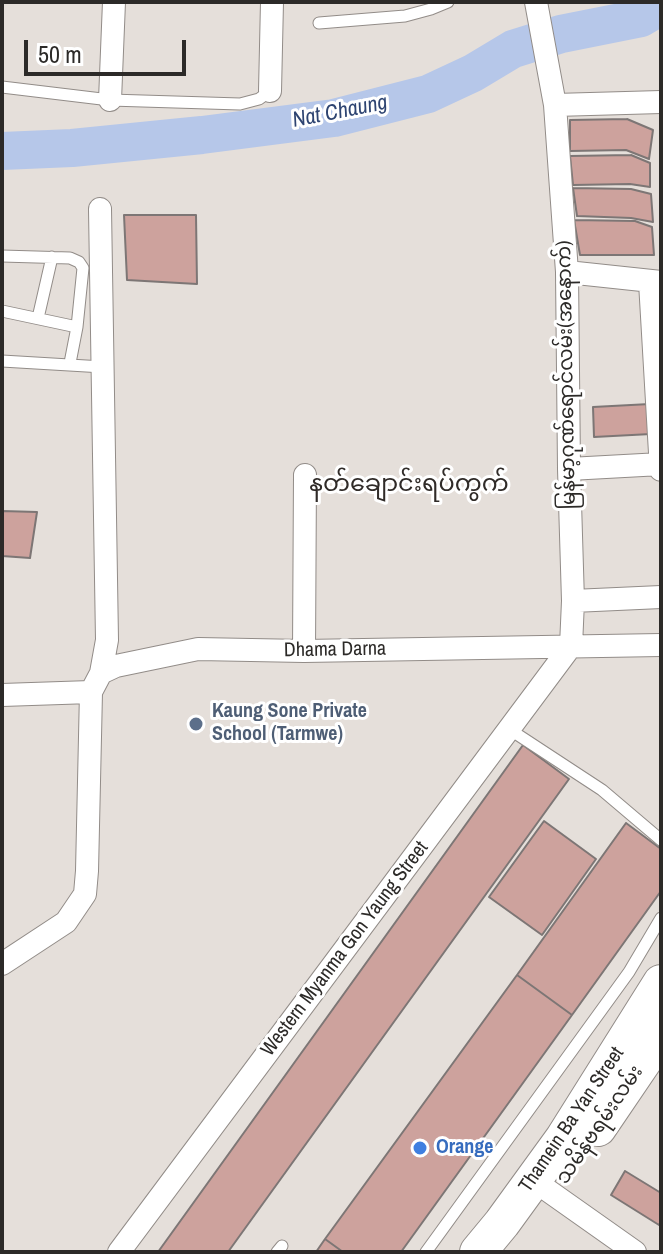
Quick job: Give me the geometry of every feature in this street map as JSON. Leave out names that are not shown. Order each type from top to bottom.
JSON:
[{"type":"main road","name":"Thamein Ba Yan Street","points":[[478,1252],[502,1223],[543,1187],[563,1139],[661,983]]},
{"type":"main road","name":"သမိန်ဗရမ်းလမ်း","points":[[507,1252],[543,1187],[661,1035]]},
{"type":"street","points":[[110,100],[114,2]]},
{"type":"street","points":[[270,91],[272,2]]},
{"type":"street","name":"မြန်မာ့ဂုဏ်ရောင်လမ်း(အနောက်)","points":[[536,2],[555,105],[567,272],[573,601],[571,646]]},
{"type":"street","points":[[555,105],[661,102]]},
{"type":"street","points":[[2,964],[66,922],[85,894],[96,683],[107,640],[100,209]]},
{"type":"street","points":[[567,272],[656,282],[661,466],[569,469]]},
{"type":"street","points":[[304,651],[305,475]]},
{"type":"street","points":[[573,601],[661,597]]},
{"type":"street","name":"Dhama Darna","points":[[2,695],[96,683],[116,666],[198,649],[304,651],[661,645]]},
{"type":"street","name":"Western Myanma Gon Yaung Street","points":[[119,1252],[571,646]]},
{"type":"street","points":[[543,1187],[635,1252]]},
{"type":"lane","points":[[319,23],[405,16],[448,2]]},
{"type":"lane","points":[[2,87],[110,100],[240,104],[259,99],[270,91]]},
{"type":"lane","points":[[2,256],[70,258],[83,268],[70,363]]},
{"type":"lane","points":[[38,318],[52,257]]},
{"type":"lane","points":[[2,311],[77,327]]},
{"type":"lane","points":[[2,361],[103,367]]},
{"type":"lane","points":[[509,729],[602,790],[661,840]]},
{"type":"lane","points":[[426,1252],[603,1009],[661,918]]},
{"type":"building","points":[[627,119],[653,130],[649,159],[626,150],[570,151],[570,120]]},
{"type":"building","points":[[631,155],[650,163],[650,187],[630,184],[573,185],[570,156]]},
{"type":"building","points":[[573,188],[631,189],[651,194],[653,222],[577,216]]},
{"type":"building","points":[[124,215],[196,215],[197,284],[127,280]]},
{"type":"building","points":[[574,220],[635,221],[652,227],[654,255],[580,255]]},
{"type":"building","points":[[650,404],[651,434],[594,437],[593,407]]},
{"type":"building","points":[[2,511],[37,512],[30,558],[2,556]]},
{"type":"building","points":[[523,745],[569,779],[228,1252],[158,1252]]},
{"type":"building","points":[[544,821],[596,859],[542,935],[489,897]]},
{"type":"building","points":[[626,823],[661,849],[661,891],[572,1015],[517,975]]},
{"type":"building","points":[[517,975],[572,1015],[401,1252],[343,1252],[325,1239]]},
{"type":"building","points":[[625,1171],[661,1193],[659,1225],[611,1195]]},
{"type":"building","points":[[325,1239],[343,1252],[316,1252]]},
{"type":"waterway","name":"Nat Chaung","points":[[2,151],[72,148],[334,118],[428,94],[473,73],[513,49],[561,34],[641,18],[661,6]]},
{"type":"place","name":"Kaung Sone Private School (Tarmwe)","points":[[196,724]]},
{"type":"place","name":"Orange","points":[[420,1148]]},
{"type":"district","name":"နတ်ချောင်းရပ်ကွက်","points":[[409,485]]}]
